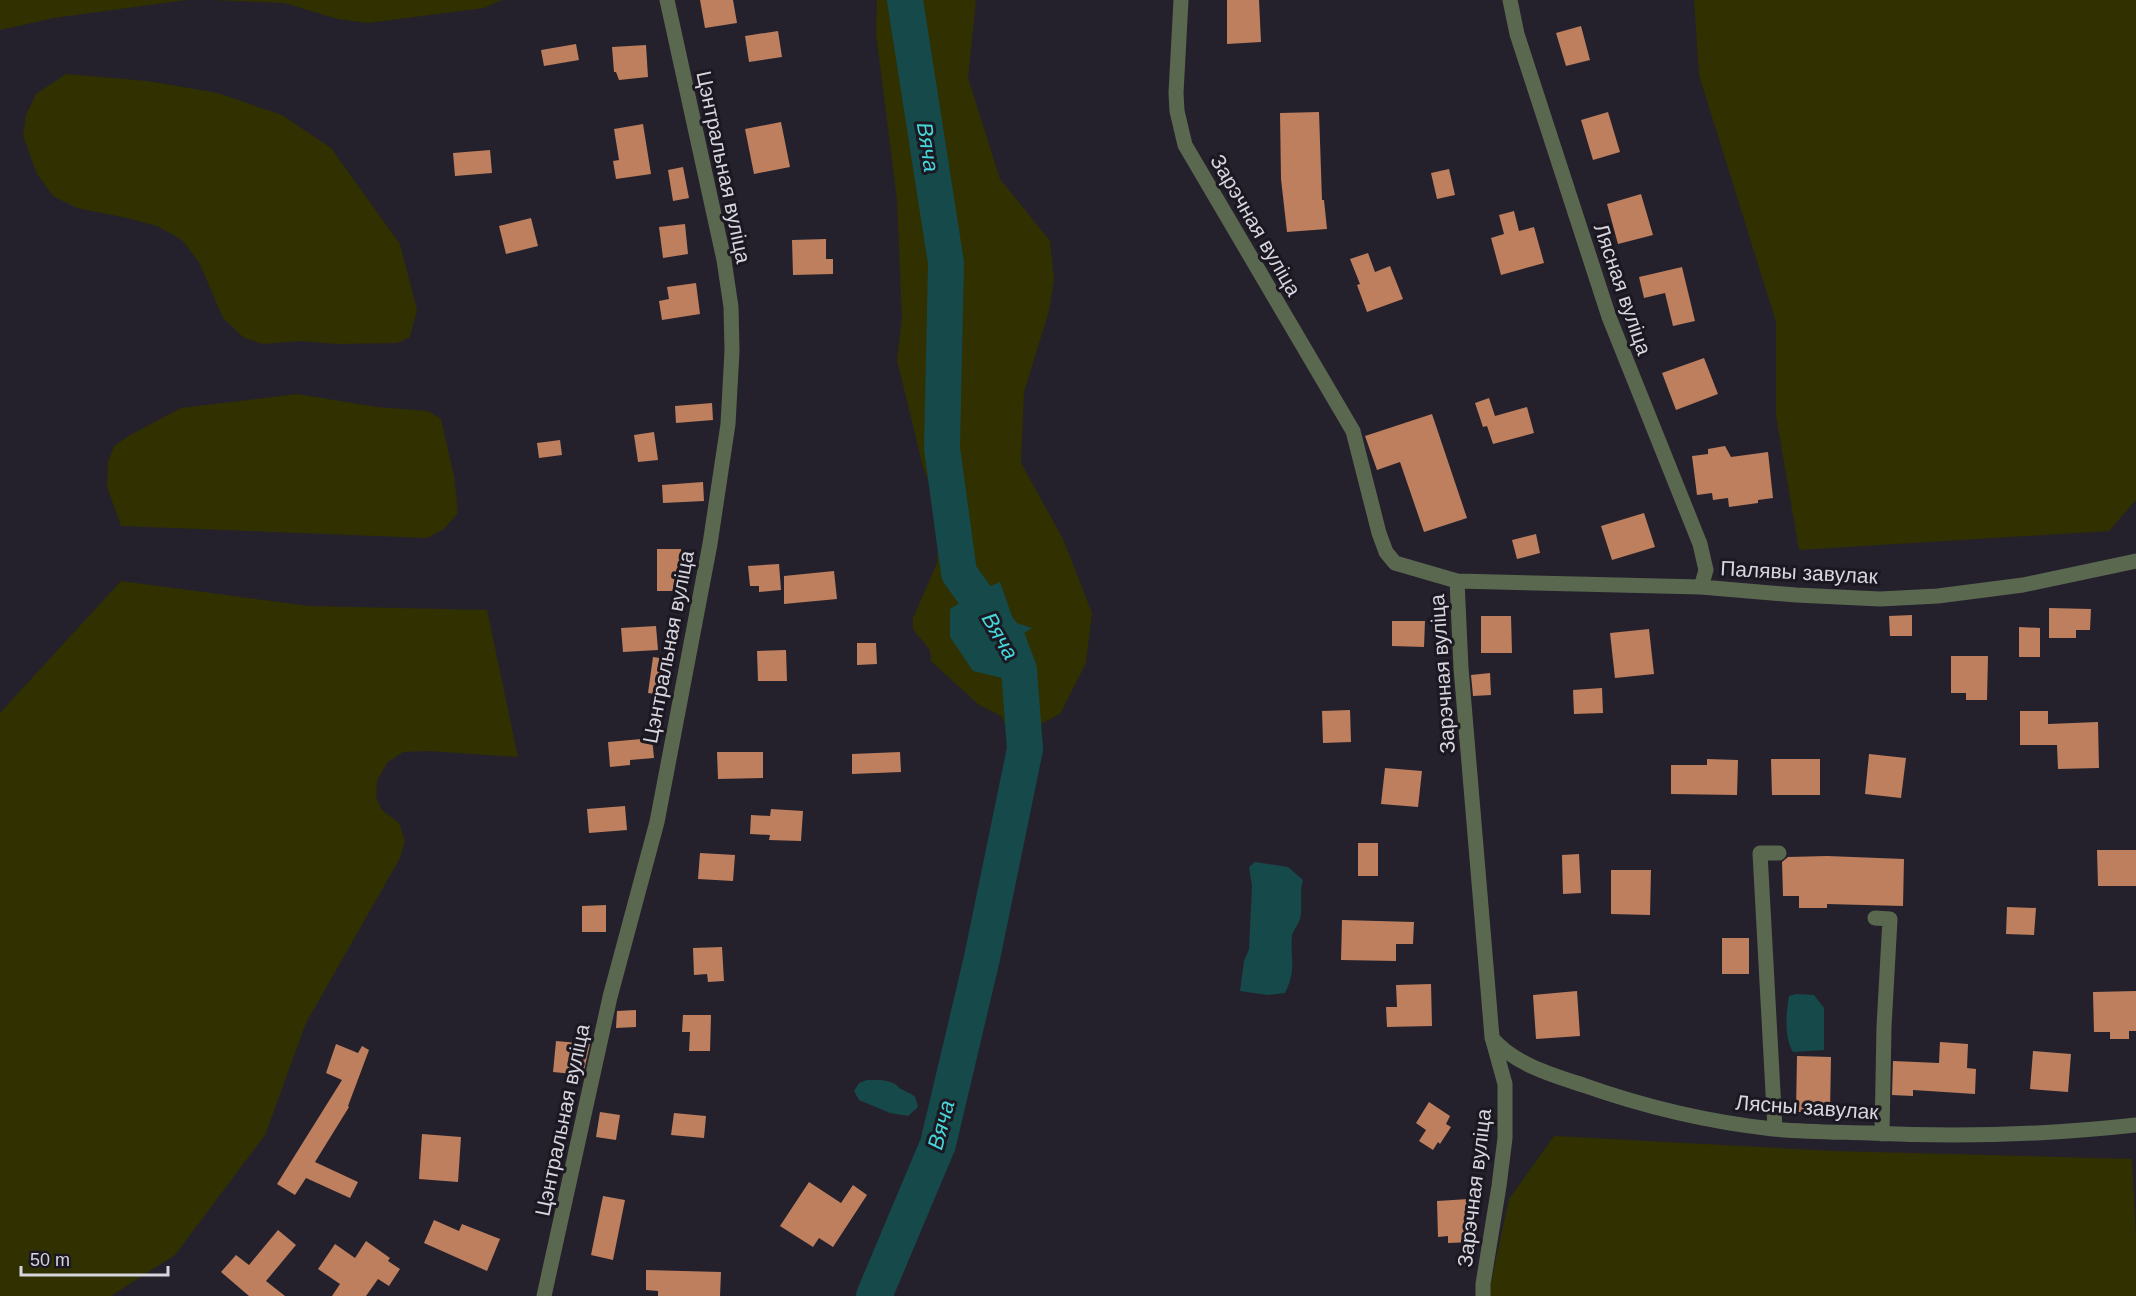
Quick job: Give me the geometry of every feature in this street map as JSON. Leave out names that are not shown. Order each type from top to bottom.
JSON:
[{"type":"street","name":"Цэнтральная вуліца","points":[[544,1296],[610,997],[657,822],[710,544],[728,424],[732,351],[730,307],[724,260],[667,0]]},
{"type":"street","name":"Зарэчная вуліца","points":[[1181,0],[1176,93],[1177,111],[1185,145],[1353,431],[1386,552],[1395,562],[1457,581],[1461,668],[1492,1037],[1505,1084],[1505,1138],[1483,1296]]},
{"type":"street","name":"Лясная вуліца","points":[[1510,0],[1517,34],[1609,317],[1700,543],[1706,570],[1701,587]]},
{"type":"street","name":"Палявы завулак","points":[[1457,581],[1701,587],[1880,599],[1938,596],[2023,585],[2136,561]]},
{"type":"street","points":[[1775,1129],[1760,853],[1779,853]]},
{"type":"street","points":[[1875,918],[1890,919],[1884,1027],[1882,1134]]},
{"type":"street","name":"Лясны завулак","points":[[1492,1037],[1500,1048],[1538,1068],[1625,1100],[1702,1118],[1775,1129],[1999,1136],[2078,1132],[2136,1125]]},
{"type":"shaded area","points":[[0,0],[186,0],[54,18],[0,30]]},
{"type":"shaded area","points":[[212,0],[502,0],[484,8],[368,23],[338,19],[284,3]]},
{"type":"shaded area","points":[[877,0],[976,0],[968,78],[1000,179],[1050,241],[1054,279],[1049,311],[1024,392],[1021,463],[1063,539],[1092,613],[1086,663],[1060,714],[1035,727],[1014,732],[1007,729],[1001,716],[979,705],[931,661],[930,650],[913,629],[913,618],[937,563],[941,513],[923,467],[897,360],[902,318],[897,200],[876,33]]},
{"type":"shaded area","points":[[1694,0],[2136,0],[2136,500],[2109,531],[1799,550],[1776,416],[1776,322],[1699,75]]},
{"type":"shaded area","points":[[66,74],[147,81],[218,93],[282,115],[331,148],[400,244],[417,310],[410,337],[397,343],[337,344],[301,341],[263,344],[244,338],[223,318],[199,262],[182,240],[157,226],[77,208],[53,196],[37,174],[23,136],[26,115],[36,94]]},
{"type":"shaded area","points":[[297,394],[377,407],[428,411],[441,419],[454,476],[458,513],[444,529],[427,538],[121,526],[107,487],[108,462],[114,446],[181,408]]},
{"type":"shaded area","points":[[121,581],[309,606],[487,610],[518,757],[428,751],[403,752],[387,763],[377,781],[376,797],[382,810],[399,823],[405,841],[400,858],[306,1023],[265,1135],[175,1255],[111,1296],[0,1296],[0,713]]},
{"type":"shaded area","points":[[1554,1136],[1836,1151],[2132,1159],[2136,1296],[1488,1296],[1509,1199]]},
{"type":"water","points":[[1000,582],[1014,622],[1032,628],[1009,643],[1019,670],[1006,679],[973,671],[950,637],[950,609],[975,593]]},
{"type":"water","points":[[1255,862],[1288,867],[1303,880],[1300,919],[1292,936],[1291,977],[1285,993],[1268,995],[1240,991],[1244,961],[1249,949],[1252,886],[1249,867]]},
{"type":"water","points":[[1814,995],[1824,1008],[1824,1050],[1793,1052],[1790,1046],[1787,1032],[1789,996]]},
{"type":"water","points":[[867,1080],[892,1082],[914,1096],[918,1107],[908,1116],[890,1113],[859,1100],[854,1091],[859,1083]]},
{"type":"building","points":[[700,0],[733,0],[737,23],[705,28]]},
{"type":"building","points":[[1227,0],[1259,0],[1261,42],[1227,44]]},
{"type":"building","points":[[1581,26],[1590,60],[1566,66],[1556,33]]},
{"type":"building","points":[[778,31],[782,57],[749,62],[745,36]]},
{"type":"building","points":[[576,44],[579,60],[544,66],[541,50]]},
{"type":"building","points":[[646,45],[648,77],[619,80],[614,72],[612,47]]},
{"type":"building","points":[[1319,112],[1322,200],[1324,200],[1327,229],[1287,232],[1281,179],[1280,113]]},
{"type":"building","points":[[1608,112],[1620,152],[1593,160],[1581,120]]},
{"type":"building","points":[[781,122],[790,167],[754,174],[745,129]]},
{"type":"building","points":[[643,124],[651,174],[616,179],[613,161],[619,160],[614,129]]},
{"type":"building","points":[[490,150],[492,173],[455,176],[453,153]]},
{"type":"building","points":[[683,167],[689,198],[673,201],[668,170]]},
{"type":"building","points":[[1449,169],[1455,195],[1437,199],[1431,173]]},
{"type":"building","points":[[1641,194],[1653,235],[1618,244],[1607,204]]},
{"type":"building","points":[[1514,211],[1519,231],[1534,227],[1544,263],[1501,275],[1491,238],[1504,234],[1499,215]]},
{"type":"building","points":[[531,218],[538,246],[506,254],[499,226]]},
{"type":"building","points":[[685,224],[688,254],[663,258],[659,227]]},
{"type":"building","points":[[826,239],[826,259],[833,259],[833,274],[793,275],[792,240]]},
{"type":"building","points":[[1368,253],[1375,272],[1390,266],[1403,299],[1367,312],[1357,285],[1360,284],[1350,259]]},
{"type":"building","points":[[1682,267],[1695,321],[1673,326],[1665,293],[1644,298],[1639,277]]},
{"type":"building","points":[[696,283],[700,314],[662,320],[659,301],[669,299],[667,287]]},
{"type":"building","points":[[1704,358],[1718,394],[1676,410],[1662,373]]},
{"type":"building","points":[[1489,398],[1495,416],[1527,407],[1534,433],[1493,444],[1487,426],[1483,427],[1475,403]]},
{"type":"building","points":[[712,403],[713,420],[676,423],[675,406]]},
{"type":"building","points":[[1432,414],[1467,518],[1424,532],[1400,462],[1377,470],[1365,436]]},
{"type":"building","points":[[654,432],[658,460],[638,462],[634,435]]},
{"type":"building","points":[[560,440],[562,455],[539,458],[537,443]]},
{"type":"building","points":[[1725,446],[1731,457],[1768,452],[1773,498],[1758,500],[1758,503],[1729,507],[1728,498],[1713,500],[1712,493],[1697,495],[1692,456],[1708,454],[1708,449]]},
{"type":"building","points":[[703,482],[704,501],[663,503],[662,485]]},
{"type":"building","points":[[1644,513],[1655,547],[1612,560],[1601,526]]},
{"type":"building","points":[[1536,534],[1540,553],[1517,559],[1512,540]]},
{"type":"building","points":[[657,549],[681,549],[681,591],[657,591]]},
{"type":"building","points":[[779,564],[781,590],[759,592],[759,586],[750,586],[748,566]]},
{"type":"building","points":[[834,571],[837,599],[784,604],[784,576]]},
{"type":"building","points":[[2049,608],[2091,609],[2090,630],[2076,630],[2076,638],[2049,638]]},
{"type":"building","points":[[1912,615],[1912,636],[1890,636],[1889,616]]},
{"type":"building","points":[[1481,616],[1511,616],[1512,653],[1481,653]]},
{"type":"building","points":[[1392,621],[1425,621],[1424,647],[1392,646]]},
{"type":"building","points":[[656,626],[658,650],[623,652],[621,628]]},
{"type":"building","points":[[2019,627],[2040,628],[2040,657],[2019,657]]},
{"type":"building","points":[[1649,629],[1654,674],[1615,678],[1610,633]]},
{"type":"building","points":[[857,643],[876,643],[877,664],[857,665]]},
{"type":"building","points":[[786,650],[787,681],[758,681],[757,651]]},
{"type":"building","points":[[1951,656],[1988,656],[1987,700],[1966,700],[1966,693],[1951,693]]},
{"type":"building","points":[[653,657],[673,660],[668,696],[648,693]]},
{"type":"building","points":[[1490,673],[1491,695],[1473,696],[1471,675]]},
{"type":"building","points":[[1602,688],[1603,713],[1574,714],[1573,690]]},
{"type":"building","points":[[1350,710],[1351,742],[1323,743],[1322,711]]},
{"type":"building","points":[[2020,711],[2048,711],[2048,724],[2098,722],[2099,768],[2058,769],[2057,745],[2020,745]]},
{"type":"building","points":[[652,738],[654,758],[630,760],[630,765],[610,767],[608,742]]},
{"type":"building","points":[[717,752],[763,752],[763,778],[718,779]]},
{"type":"building","points":[[900,752],[901,772],[852,774],[852,754]]},
{"type":"building","points":[[1869,754],[1906,758],[1901,798],[1865,794]]},
{"type":"building","points":[[1707,759],[1738,760],[1737,795],[1671,794],[1671,765],[1707,765]]},
{"type":"building","points":[[1771,759],[1820,759],[1820,795],[1772,795]]},
{"type":"building","points":[[1385,768],[1422,771],[1418,807],[1381,804]]},
{"type":"building","points":[[625,806],[627,830],[589,833],[587,809]]},
{"type":"building","points":[[771,809],[803,811],[801,841],[769,840],[770,835],[750,834],[751,815],[770,816]]},
{"type":"building","points":[[1358,843],[1378,843],[1378,876],[1358,876]]},
{"type":"building","points":[[2097,850],[2136,850],[2136,886],[2098,886]]},
{"type":"building","points":[[700,853],[735,855],[733,881],[698,879]]},
{"type":"building","points":[[1579,854],[1581,893],[1563,894],[1562,855]]},
{"type":"building","points":[[1788,857],[1904,859],[1903,906],[1827,904],[1827,908],[1799,908],[1799,896],[1783,896],[1782,862]]},
{"type":"building","points":[[1611,870],[1651,870],[1650,915],[1611,914]]},
{"type":"building","points":[[606,905],[606,932],[582,932],[582,906]]},
{"type":"building","points":[[2007,907],[2036,908],[2034,935],[2006,934]]},
{"type":"building","points":[[1342,920],[1414,922],[1413,944],[1396,944],[1396,961],[1341,960]]},
{"type":"building","points":[[1722,938],[1749,938],[1749,974],[1722,974]]},
{"type":"building","points":[[722,947],[724,981],[708,982],[707,974],[694,975],[693,948]]},
{"type":"building","points":[[1431,984],[1432,1026],[1387,1027],[1386,1007],[1397,1007],[1396,985]]},
{"type":"building","points":[[1577,991],[1580,1036],[1536,1039],[1533,995]]},
{"type":"building","points":[[2136,991],[2136,1031],[2129,1031],[2129,1039],[2110,1039],[2110,1032],[2094,1032],[2093,992]]},
{"type":"building","points":[[636,1010],[636,1027],[616,1028],[617,1011]]},
{"type":"building","points":[[683,1015],[711,1015],[710,1051],[689,1051],[690,1032],[682,1032]]},
{"type":"building","points":[[556,1041],[590,1044],[583,1075],[553,1072]]},
{"type":"building","points":[[1940,1042],[1968,1044],[1967,1068],[1976,1069],[1975,1094],[1913,1090],[1913,1096],[1892,1095],[1893,1061],[1939,1063]]},
{"type":"building","points":[[336,1044],[358,1053],[362,1046],[369,1050],[349,1107],[315,1162],[358,1182],[350,1198],[306,1178],[295,1195],[277,1184],[342,1080],[326,1073]]},
{"type":"building","points":[[2033,1051],[2071,1054],[2068,1092],[2030,1089]]},
{"type":"building","points":[[1797,1056],[1831,1057],[1830,1112],[1796,1112]]},
{"type":"building","points":[[1429,1102],[1450,1116],[1446,1124],[1451,1127],[1440,1144],[1438,1142],[1433,1150],[1419,1141],[1426,1130],[1416,1123]]},
{"type":"building","points":[[600,1112],[620,1115],[616,1140],[596,1137]]},
{"type":"building","points":[[674,1113],[706,1116],[704,1138],[671,1135]]},
{"type":"building","points":[[422,1134],[461,1137],[458,1182],[419,1179]]},
{"type":"building","points":[[809,1182],[841,1203],[853,1185],[867,1195],[833,1247],[819,1238],[813,1247],[780,1226]]},
{"type":"building","points":[[603,1196],[625,1200],[613,1260],[591,1255]]},
{"type":"building","points":[[1469,1199],[1472,1242],[1448,1243],[1448,1236],[1438,1237],[1437,1201]]},
{"type":"building","points":[[434,1220],[459,1231],[462,1224],[500,1239],[487,1271],[424,1243]]},
{"type":"building","points":[[278,1230],[296,1245],[266,1281],[285,1296],[249,1296],[221,1272],[236,1255],[249,1265]]},
{"type":"building","points":[[366,1241],[390,1258],[388,1261],[400,1269],[389,1286],[378,1279],[366,1296],[332,1296],[340,1284],[318,1269],[335,1244],[355,1258]]},
{"type":"building","points":[[646,1270],[721,1272],[720,1296],[658,1296],[658,1291],[646,1290]]},
{"type":"waterway","name":"Вяча","points":[[874,1296],[938,1144],[982,958],[1025,749],[1019,670],[1009,643],[959,573],[942,448],[946,263],[905,0]]}]
